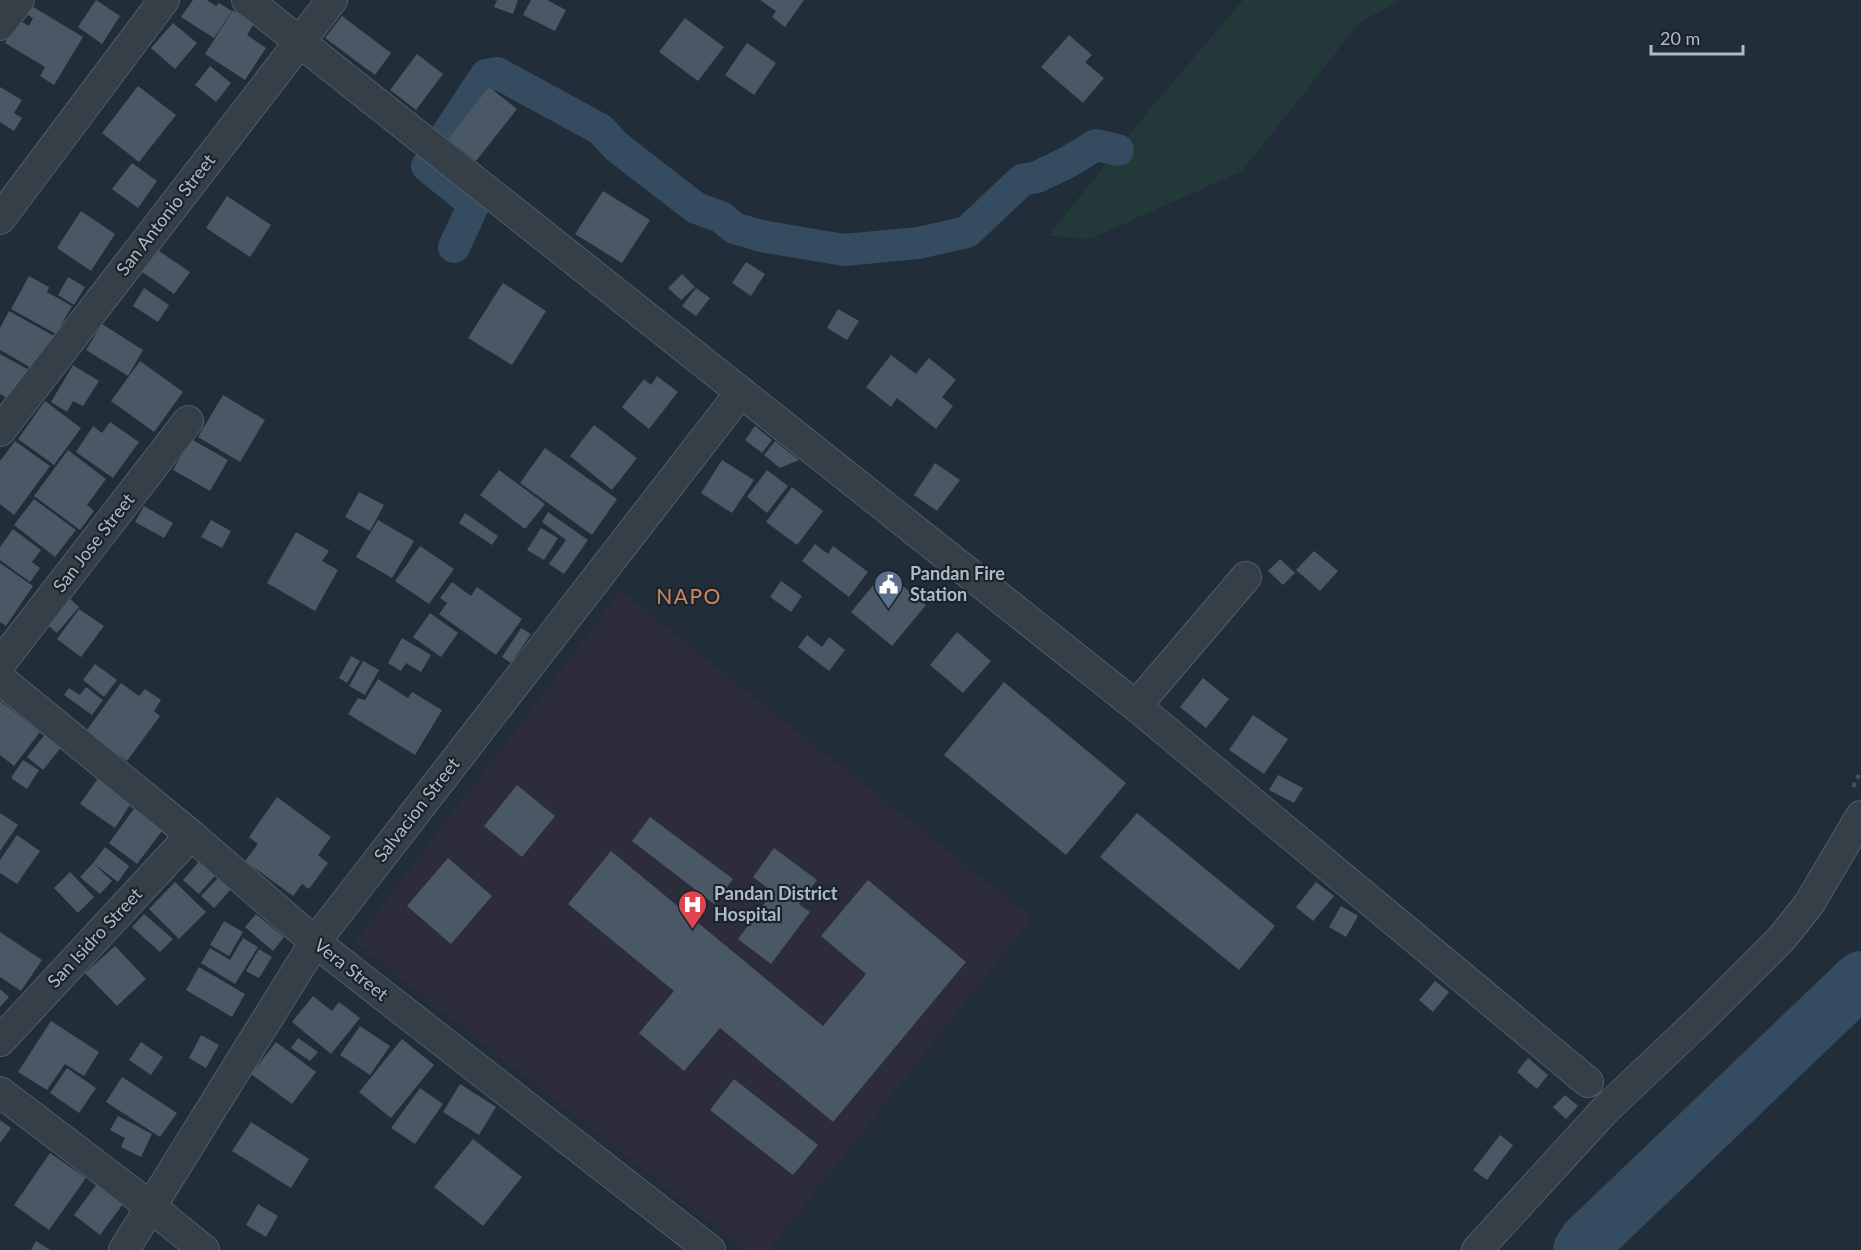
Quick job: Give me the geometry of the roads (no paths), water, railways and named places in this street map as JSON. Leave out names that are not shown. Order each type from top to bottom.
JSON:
[{"type":"street","points":[[0,25],[19,0]]},
{"type":"street","points":[[0,219],[164,0]]},
{"type":"street","points":[[247,0],[1136,706],[1588,1082]]},
{"type":"street","name":"San Antonio Street","points":[[0,431],[332,0]]},
{"type":"street","name":"Salvacion Street","points":[[124,1250],[315,942],[741,392]]},
{"type":"street","name":"San Jose Street","points":[[0,664],[188,421]]},
{"type":"street","points":[[1136,706],[1246,577]]},
{"type":"street","name":"Vera Street","points":[[0,680],[191,835],[315,942],[710,1250]]},
{"type":"street","points":[[1477,1250],[1605,1110],[1782,939],[1809,904],[1861,816]]},
{"type":"street","name":"San Isidro Street","points":[[0,1041],[191,835]]},
{"type":"street","points":[[0,1092],[152,1207],[204,1250]]},
{"type":"waterway","points":[[443,140],[486,75],[497,73],[600,129],[617,147],[696,208],[721,217],[734,228],[761,236],[844,250],[918,243],[967,232],[1022,180],[1037,177],[1096,145],[1118,150]]},
{"type":"waterway","points":[[429,164],[427,166],[474,204],[454,247]]},
{"type":"waterway","points":[[1581,1250],[1587,1241],[1861,979]]},
{"type":"place","name":"Pandan Fire Station","points":[[889,610]]},
{"type":"place","name":"Pandan District Hospital","points":[[693,930]]},
{"type":"district","name":"NAPO","points":[[689,597]]}]
